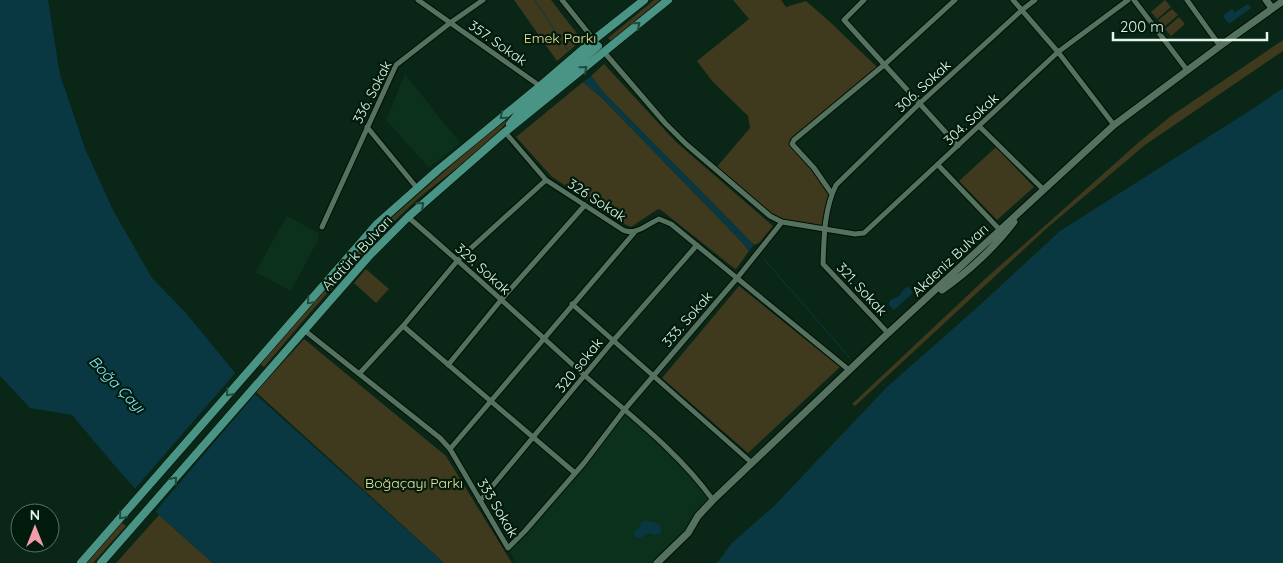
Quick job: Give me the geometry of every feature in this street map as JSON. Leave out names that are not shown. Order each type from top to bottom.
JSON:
[{"type":"main road","name":"Atatürk Bulvarı","points":[[81,563],[377,224],[417,188],[644,0]]},
{"type":"main road","name":"Atatürk Bulvarı","points":[[102,563],[369,256],[408,217],[505,132],[668,0]]},
{"type":"main road","points":[[1266,0],[1272,8]]},
{"type":"main road","name":"Akdeniz Bulvarı","points":[[657,563],[688,533],[698,516],[713,500],[888,333],[917,307],[951,281],[1024,208],[1114,125],[1279,1]]},
{"type":"main road","points":[[505,132],[518,114],[596,41],[605,51]]},
{"type":"street","name":"357. Sokak","points":[[418,0],[540,86]]},
{"type":"street","name":"336. Sokak","points":[[322,227],[396,65],[450,22],[483,0]]},
{"type":"street","points":[[562,0],[596,41]]},
{"type":"street","points":[[864,0],[857,2],[844,20],[958,146]]},
{"type":"street","points":[[832,194],[814,168],[792,144],[794,140],[884,65],[955,0]]},
{"type":"street","points":[[1013,0],[1058,52],[1114,125]]},
{"type":"street","name":"306. Sokak","points":[[832,194],[836,185],[919,104],[1035,0]]},
{"type":"street","name":"304. Sokak","points":[[782,222],[855,234],[864,233],[1058,52],[1128,0]]},
{"type":"street","points":[[1134,0],[1187,70]]},
{"type":"street","points":[[1187,0],[1220,46]]},
{"type":"street","points":[[605,51],[622,75],[686,144],[770,216],[782,222],[738,277]]},
{"type":"street","points":[[980,126],[1044,190]]},
{"type":"street","points":[[368,127],[417,188]]},
{"type":"street","name":"326 Sokak","points":[[505,132],[546,180],[628,233],[634,232],[659,219],[670,224],[738,277],[849,370]]},
{"type":"street","points":[[938,165],[999,234]]},
{"type":"street","points":[[359,374],[403,326],[458,260],[546,180]]},
{"type":"street","name":"321. Sokak","points":[[832,194],[824,229],[823,264],[888,333]]},
{"type":"street","points":[[448,365],[501,300],[585,205]]},
{"type":"street","name":"329. Sokak","points":[[408,217],[584,375],[625,409],[676,457],[713,500]]},
{"type":"street","points":[[450,449],[492,402],[543,338],[634,232]]},
{"type":"street","name":"320 sokak","points":[[480,501],[534,438],[584,375],[697,245]]},
{"type":"street","name":"333. Sokak","points":[[654,375],[738,277]]},
{"type":"street","points":[[572,304],[752,463]]},
{"type":"street","points":[[403,326],[576,473]]},
{"type":"street","name":"333 Sokak","points":[[304,330],[440,438],[450,449],[508,548],[576,473],[625,409],[654,375]]},
{"type":"shaded area","points":[[405,74],[460,143],[429,168],[386,120]]},
{"type":"shaded area","points":[[287,216],[319,233],[318,240],[291,291],[255,272]]},
{"type":"shaded area","points":[[625,409],[651,433],[713,500],[688,533],[657,563],[516,563],[508,548],[584,463]]},
{"type":"green space","name":"Emek Parkı","points":[[514,0],[551,0],[582,40],[557,61]]},
{"type":"green space","points":[[654,0],[660,0],[611,41],[608,38]]},
{"type":"green space","points":[[733,0],[781,0],[786,7],[806,1],[879,69],[793,144],[832,194],[824,229],[782,222],[715,169],[750,128],[748,116],[712,81],[697,61],[749,19]]},
{"type":"green space","points":[[1165,0],[1171,7],[1157,19],[1151,12]]},
{"type":"green space","points":[[1172,9],[1178,15],[1164,27],[1158,20]]},
{"type":"green space","points":[[1179,17],[1185,24],[1171,36],[1165,29]]},
{"type":"green space","points":[[1283,40],[1283,51],[1145,145],[1047,228],[855,406],[852,404],[985,279],[1139,142],[1171,116]]},
{"type":"green space","points":[[604,64],[675,141],[773,226],[759,243],[754,245],[604,93],[591,76]]},
{"type":"green space","points":[[583,82],[600,96],[742,242],[749,251],[737,268],[735,269],[661,210],[658,209],[631,227],[626,225],[552,177],[516,137]]},
{"type":"green space","points":[[511,117],[489,142],[409,207],[371,245],[264,367],[259,363],[380,228],[480,140]]},
{"type":"green space","points":[[996,147],[1034,187],[997,220],[959,181]]},
{"type":"green space","points":[[366,269],[389,289],[376,303],[354,283]]},
{"type":"green space","points":[[739,286],[840,367],[748,453],[662,378]]},
{"type":"green space","name":"Boğaçayı Parkı","points":[[304,339],[446,456],[512,563],[444,563],[256,392]]},
{"type":"green space","points":[[159,515],[213,563],[116,563]]},
{"type":"green space","points":[[121,522],[126,526],[93,563],[86,563]]},
{"type":"water","name":"Boğa Çayı","points":[[0,0],[48,0],[60,75],[86,151],[113,210],[152,278],[186,313],[245,385],[444,563],[213,563],[159,515],[72,415],[30,408],[0,376]]},
{"type":"water","points":[[1248,4],[1251,8],[1229,24],[1223,16],[1232,9],[1237,15],[1235,12]]},
{"type":"water","points":[[591,76],[604,93],[754,245],[749,251],[600,96],[583,82]]},
{"type":"water","points":[[1283,88],[1283,563],[717,563],[732,543],[774,506],[887,387],[1060,231]]},
{"type":"water","points":[[909,287],[913,293],[894,310],[889,305],[890,300],[898,297],[905,288]]},
{"type":"water","points":[[645,521],[654,522],[660,526],[660,534],[648,533],[640,538],[636,537],[634,533],[636,529],[640,528],[641,523]]},
{"type":"pier","points":[[237,371],[257,392],[154,513],[133,491]]},
{"type":"waterway","points":[[535,0],[569,52]]},
{"type":"waterway","points":[[764,259],[850,358]]}]
